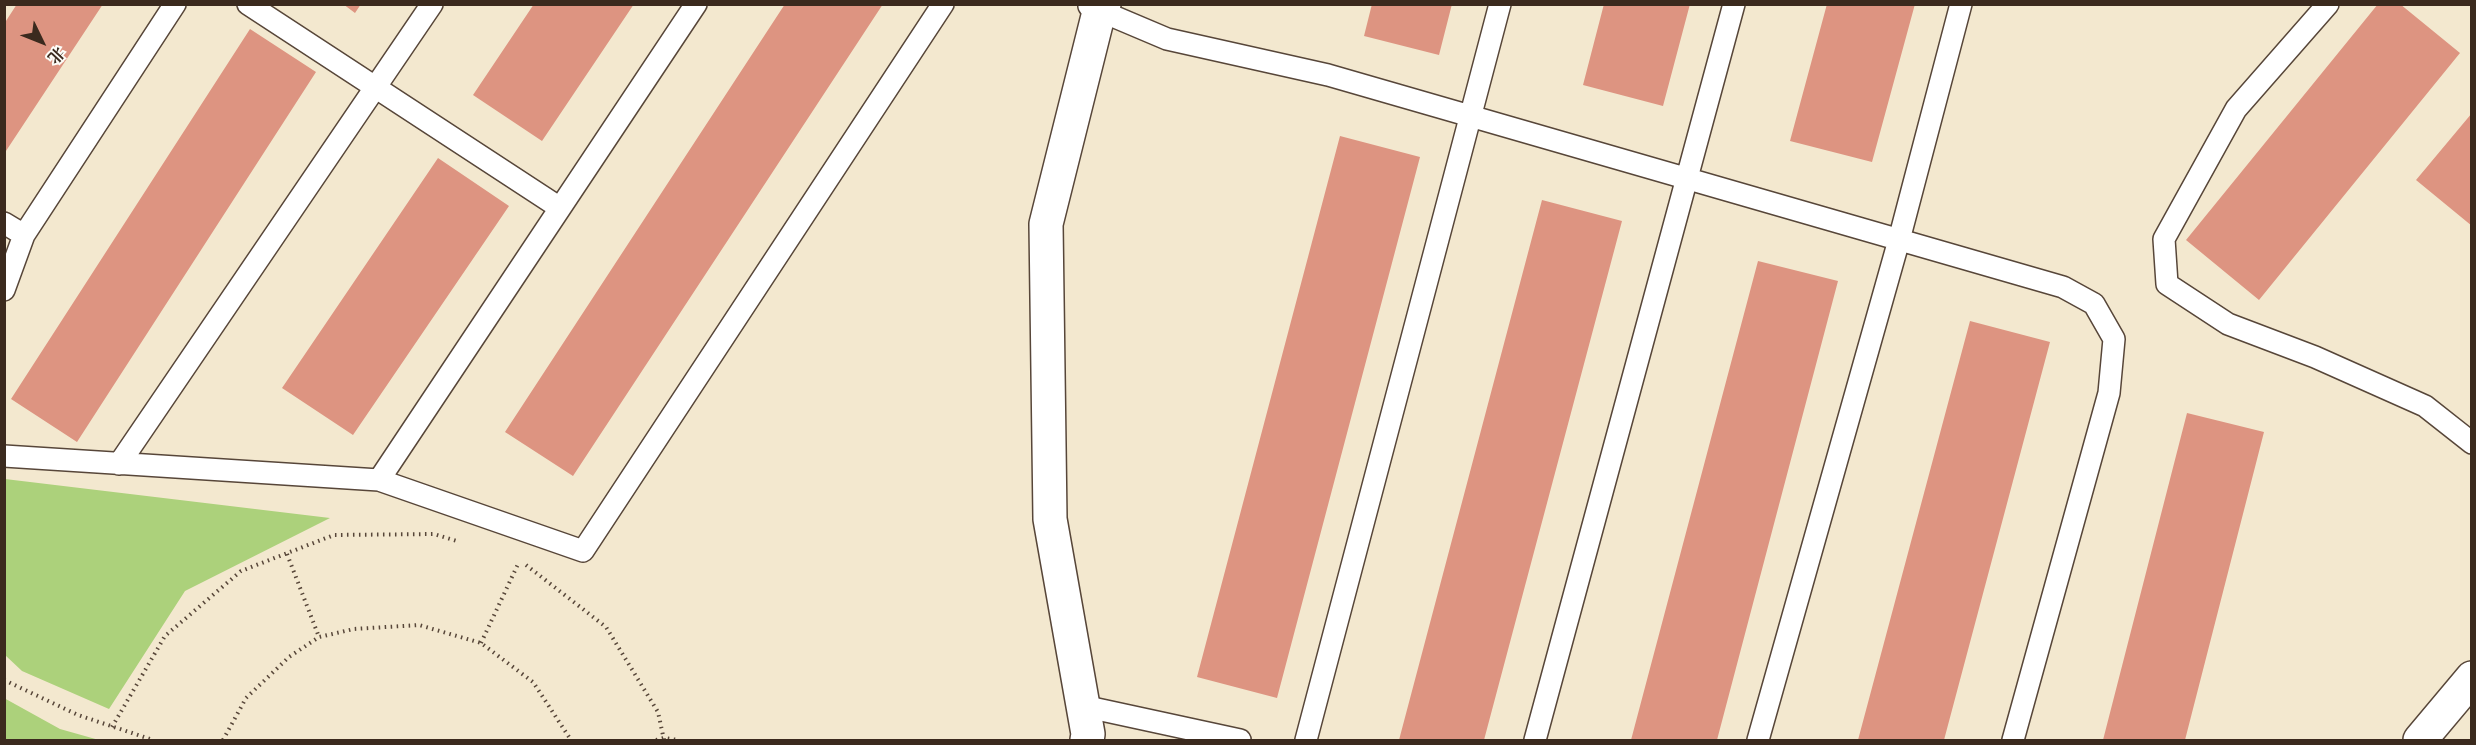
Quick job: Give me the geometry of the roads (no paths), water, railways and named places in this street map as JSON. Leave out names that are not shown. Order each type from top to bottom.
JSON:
[{"type":"street","points":[[1087,741],[1083,706],[1050,519],[1046,224],[1096,7]]},
{"type":"street","points":[[2420,741],[2472,678]]},
{"type":"lane","points":[[4,290],[24,235],[174,4]]},
{"type":"lane","points":[[248,4],[560,208]]},
{"type":"lane","points":[[119,464],[432,4]]},
{"type":"lane","points":[[379,480],[696,4]]},
{"type":"lane","points":[[4,456],[379,480],[583,551],[943,4]]},
{"type":"lane","points":[[1306,741],[1500,4]]},
{"type":"lane","points":[[1535,741],[1734,4]]},
{"type":"lane","points":[[1758,741],[1899,240],[1961,4]]},
{"type":"lane","points":[[2328,4],[2236,109],[2164,239],[2167,284],[2228,324],[2315,357],[2425,406],[2472,443]]},
{"type":"lane","points":[[1096,7],[1167,39],[1328,75],[2063,287],[2094,304],[2114,339],[2109,393],[2013,741]]},
{"type":"lane","points":[[4,223],[24,235]]},
{"type":"lane","points":[[1083,706],[1240,741]]}]
